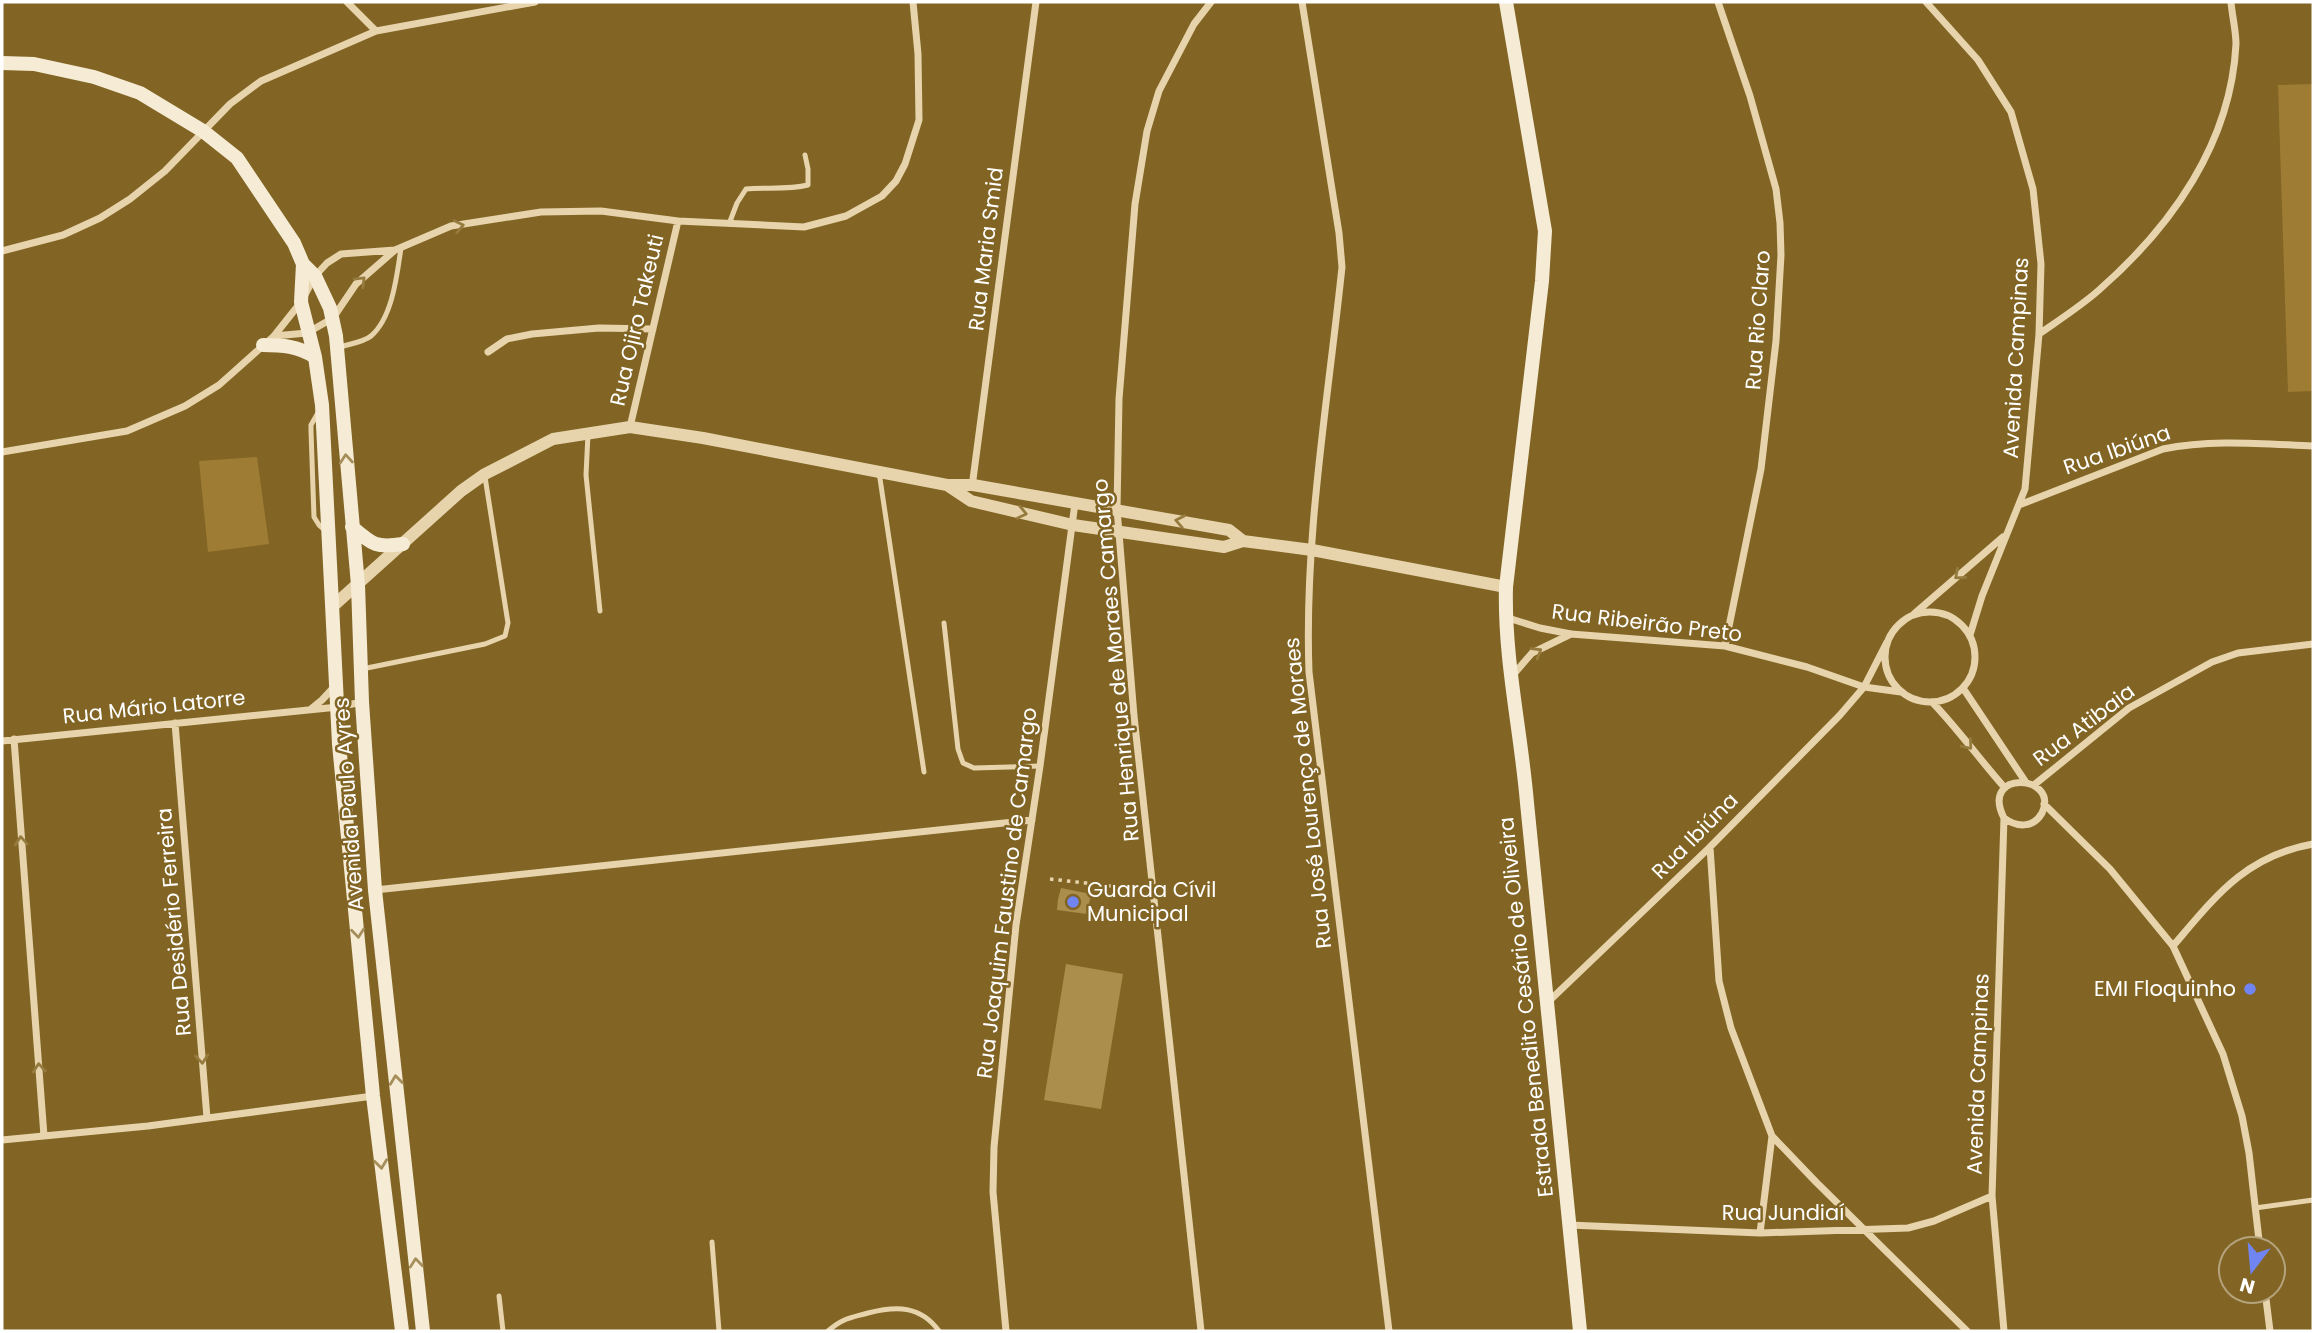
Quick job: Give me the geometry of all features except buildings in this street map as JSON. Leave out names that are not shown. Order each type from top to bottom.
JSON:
[{"type":"main road","name":"Estrada Benedito Cesário de Oliveira","points":[[1506,2],[1545,231],[1542,281],[1506,587],[1505,617],[1524,767],[1580,1331]]},
{"type":"main road","points":[[2,62],[34,64],[94,76],[140,93],[203,131],[237,158],[294,243],[303,264],[315,276]]},
{"type":"main road","name":"Avenida Paulo Ayres","points":[[303,264],[301,302],[315,357],[322,405],[336,683],[373,1096],[402,1331]]},
{"type":"main road","name":"Avenida Paulo Ayres","points":[[315,276],[333,317],[337,348],[358,585],[362,702],[374,890],[423,1331]]},
{"type":"main road","points":[[269,340],[308,352],[315,357]]},
{"type":"main road","points":[[352,527],[381,547],[404,544]]},
{"type":"main road","points":[[373,1096],[383,1099],[393,1112],[403,1147]]},
{"type":"street","points":[[347,2],[376,31]]},
{"type":"street","points":[[2,251],[63,234],[100,218],[165,171],[230,104],[261,81],[376,31],[536,2]]},
{"type":"street","points":[[269,340],[307,333],[333,317],[356,284],[398,249],[451,226],[541,212],[601,211],[678,221],[804,227],[846,216],[882,197],[896,181],[905,164],[919,120],[918,54],[913,2]]},
{"type":"street","name":"Rua Maria Smid","points":[[971,501],[1036,2]]},
{"type":"street","name":"Rua Henrique de Moraes Camargo","points":[[1201,1331],[1134,716],[1118,509],[1119,399],[1135,204],[1147,131],[1158,91],[1194,24],[1211,2]]},
{"type":"street","name":"Rua José Lourenço de Moraes","points":[[1302,2],[1339,233],[1342,267],[1312,550],[1307,619],[1309,672],[1389,1331]]},
{"type":"street","name":"Rua Rio Claro","points":[[1718,2],[1750,96],[1776,189],[1782,255],[1776,341],[1761,469],[1725,646]]},
{"type":"street","name":"Avenida Campinas","points":[[1926,2],[1978,60],[2011,112],[2033,189],[2040,264],[2039,334],[2026,475],[2019,505],[1970,635]]},
{"type":"street","points":[[2039,334],[2097,292],[2126,265],[2155,235],[2187,190],[2217,135],[2230,93],[2236,42],[2231,2]]},
{"type":"street","name":"Rua Ojiro Takeuti","points":[[630,427],[678,221]]},
{"type":"street","points":[[2,452],[127,431],[185,406],[219,385],[269,340],[301,302],[315,276],[327,262],[341,254],[398,249]]},
{"type":"street","points":[[488,352],[507,339],[532,334],[599,328],[653,329]]},
{"type":"street","points":[[332,607],[461,491],[485,474],[553,439],[630,427],[703,438],[947,485],[973,485],[1118,509],[1229,530],[1243,541]]},
{"type":"street","name":"Rua Ibiúna","points":[[2019,505],[2163,449],[2208,443],[2313,446]]},
{"type":"street","points":[[947,485],[971,501],[1073,525],[1224,547],[1243,541],[1312,550],[1506,587]]},
{"type":"street","name":"Rua Joaquim Faustino de Camargo","points":[[1006,1331],[993,1192],[994,1147],[1016,925],[1075,503]]},
{"type":"street","name":"Avenida Campinas","points":[[1913,615],[2006,535]]},
{"type":"street","points":[[1864,687],[1901,692],[1915,700],[1932,702],[1949,698],[1963,688],[1973,672],[1975,653],[1970,635],[1959,623],[1945,615],[1929,612],[1913,615],[1897,626],[1887,642],[1885,660],[1890,678],[1901,692]]},
{"type":"street","name":"Rua Ribeirão Preto","points":[[1505,617],[1571,634],[1725,646],[1807,667],[1864,687]]},
{"type":"street","points":[[1511,678],[1532,653],[1571,634]]},
{"type":"street","name":"Rua Ibiúna","points":[[1546,1004],[1710,847],[1840,715],[1864,687],[1887,642]]},
{"type":"street","name":"Rua Atibaia","points":[[2035,785],[2129,708],[2212,662],[2238,653],[2313,644]]},
{"type":"street","points":[[310,709],[322,700],[336,683]]},
{"type":"street","points":[[1963,688],[2025,781]]},
{"type":"street","name":"Rua Mário Latorre","points":[[2,741],[338,707],[362,702]]},
{"type":"street","points":[[1932,702],[2005,788],[2014,782],[2025,781],[2035,785],[2042,793],[2044,804],[2041,814],[2034,822],[2023,826],[2012,824],[2004,818]]},
{"type":"street","name":"Rua Desidério Ferreira","points":[[175,723],[207,1118]]},
{"type":"street","points":[[14,739],[44,1136]]},
{"type":"street","name":"Avenida Campinas","points":[[2004,1331],[1992,1196],[2004,818],[1999,808],[1999,797],[2005,788]]},
{"type":"street","points":[[2044,804],[2110,869],[2173,946],[2227,1067],[2242,1116],[2258,1235]]},
{"type":"street","points":[[374,890],[1032,820]]},
{"type":"street","points":[[2173,946],[2222,888],[2260,862],[2313,844]]},
{"type":"street","points":[[1710,847],[1719,981],[1731,1028],[1772,1136],[1968,1331]]},
{"type":"street","points":[[2,1140],[207,1118],[373,1096]]},
{"type":"street","points":[[1760,1233],[1772,1136]]},
{"type":"street","name":"Rua Jundiaí","points":[[1569,1226],[1760,1233],[1908,1228],[1934,1221],[1992,1196]]},
{"type":"street","points":[[2267,1305],[2270,1331]]},
{"type":"lane","points":[[729,224],[746,189],[768,186],[796,188],[808,185],[805,155]]},
{"type":"lane","points":[[337,348],[371,336],[383,319],[395,291],[398,249]]},
{"type":"lane","points":[[588,434],[586,475],[600,611]]},
{"type":"lane","points":[[879,472],[924,772]]},
{"type":"lane","points":[[362,669],[485,644],[505,636],[508,623],[485,474]]},
{"type":"lane","points":[[944,623],[958,749],[963,763],[974,768],[1040,766]]},
{"type":"lane","points":[[2255,1208],[2313,1200]]},
{"type":"lane","points":[[712,1242],[719,1331]]},
{"type":"lane","points":[[499,1296],[503,1331]]},
{"type":"lane","points":[[828,1331],[840,1320],[893,1307],[918,1312],[939,1331]]},
{"type":"path","points":[[1050,879],[1153,891]]},
{"type":"shaded area","points":[[2313,84],[2313,391],[2288,392],[2278,85]]},
{"type":"shaded area","points":[[257,457],[269,544],[208,552],[199,461]]},
{"type":"place","name":"Guarda Cívil Municipal","points":[[1073,902]]},
{"type":"place","name":"EMI Floquinho","points":[[2250,989]]}]
